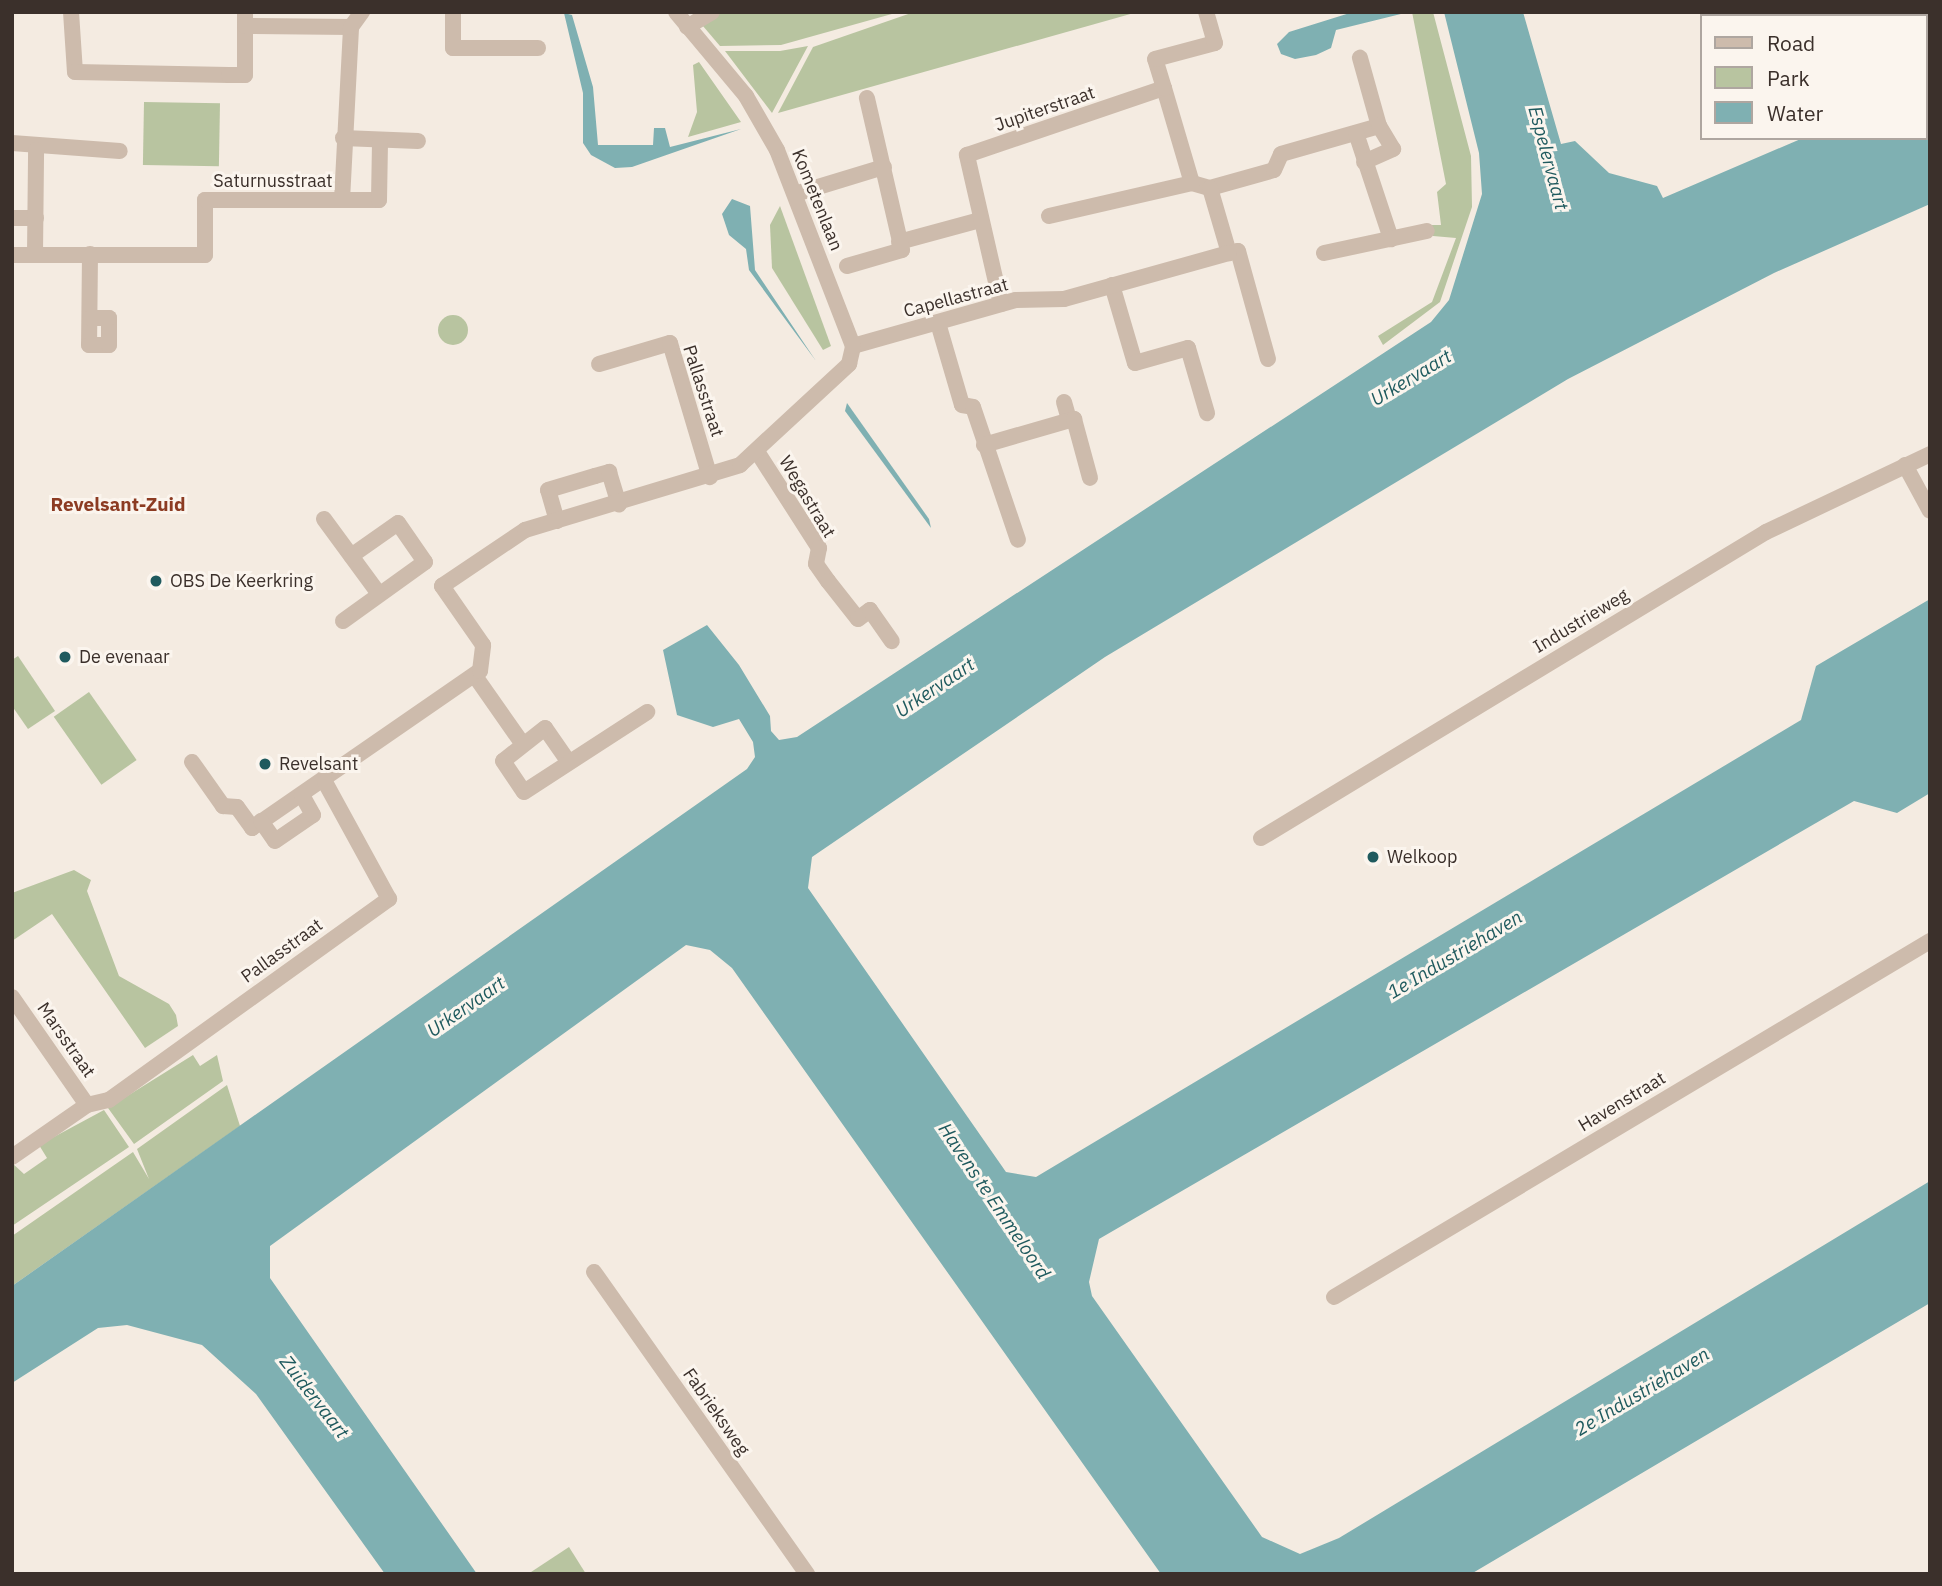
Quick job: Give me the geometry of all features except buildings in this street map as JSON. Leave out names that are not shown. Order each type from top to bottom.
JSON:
[{"type":"street","points":[[71,12],[71,67],[79,73],[245,75],[246,19],[351,27],[362,12]]},
{"type":"street","points":[[453,12],[453,48],[538,48]]},
{"type":"street","name":"Kometenlaan","points":[[676,12],[746,96],[795,194],[853,346]]},
{"type":"street","points":[[687,27],[712,12]]},
{"type":"street","points":[[1192,183],[1155,60],[1215,43],[1206,12]]},
{"type":"street","name":"Saturnusstraat","points":[[342,200],[342,138],[351,27]]},
{"type":"street","points":[[1360,58],[1379,126],[1392,149],[1364,162]]},
{"type":"street","name":"Jupiterstraat","points":[[1001,304],[967,155],[1164,88]]},
{"type":"street","points":[[846,266],[902,250],[883,186],[884,167],[867,98]]},
{"type":"street","points":[[1049,216],[1192,183],[1210,188],[1274,170],[1281,154],[1379,126]]},
{"type":"street","points":[[1356,133],[1391,239]]},
{"type":"street","points":[[342,138],[418,141]]},
{"type":"street","name":"Saturnusstraat","points":[[12,255],[205,255],[205,200],[379,200],[380,141]]},
{"type":"street","points":[[12,143],[36,150],[120,151]]},
{"type":"street","points":[[35,254],[36,150]]},
{"type":"street","points":[[795,194],[884,167]]},
{"type":"street","points":[[1210,188],[1229,253],[1238,251],[1268,359]]},
{"type":"street","points":[[12,218],[36,218]]},
{"type":"street","points":[[899,242],[980,219]]},
{"type":"street","points":[[1324,253],[1427,231]]},
{"type":"street","name":"Capellastraat","points":[[853,346],[1001,304],[1064,299],[1229,253]]},
{"type":"street","points":[[90,254],[90,318]]},
{"type":"street","points":[[1112,285],[1135,363],[1188,348],[1206,413]]},
{"type":"street","points":[[938,323],[962,405],[972,407],[1018,540]]},
{"type":"street","name":"Pallasstraat","points":[[599,364],[670,343],[710,477]]},
{"type":"street","points":[[446,583],[517,533],[710,477],[758,453],[846,368],[853,346]]},
{"type":"street","points":[[1064,402],[1090,478]]},
{"type":"street","points":[[984,445],[1069,420]]},
{"type":"street","name":"Wegastraat","points":[[758,453],[819,548],[816,564],[828,581],[858,619],[870,610],[892,641]]},
{"type":"street","name":"Industrieweg","points":[[1261,838],[1766,532],[1930,454]]},
{"type":"street","points":[[1905,465],[1930,511]]},
{"type":"street","points":[[557,521],[548,490],[595,476],[610,472],[619,504]]},
{"type":"street","points":[[324,519],[379,594]]},
{"type":"street","points":[[192,762],[223,806],[237,807],[252,828],[325,782],[475,676],[484,648],[446,583],[425,562],[398,523],[351,556]]},
{"type":"street","points":[[343,621],[425,562]]},
{"type":"street","points":[[475,676],[522,743]]},
{"type":"street","points":[[568,761],[545,728],[522,743],[503,761],[524,792],[647,712]]},
{"type":"street","name":"Pallasstraat","points":[[87,1105],[109,1100],[389,899],[325,782]]},
{"type":"street","points":[[261,821],[275,841],[313,815],[302,795]]},
{"type":"street","name":"Havenstraat","points":[[1334,1297],[1930,941]]},
{"type":"street","name":"Marsstraat","points":[[12,997],[87,1105]]},
{"type":"street","points":[[12,1157],[87,1105]]},
{"type":"street","name":"Fabrieksweg","points":[[594,1272],[807,1574]]},
{"type":"green space","points":[[691,12],[899,12],[781,45],[720,46]]},
{"type":"green space","points":[[914,12],[1134,13],[778,113],[813,47]]},
{"type":"green space","points":[[1412,12],[1433,12],[1471,156],[1472,207],[1440,302],[1383,345],[1378,336],[1432,302],[1456,238],[1433,236],[1432,225],[1441,225],[1437,192],[1446,184]]},
{"type":"green space","points":[[808,46],[772,113],[725,51],[780,51]]},
{"type":"green space","points":[[699,62],[741,122],[688,137],[697,112],[693,65]]},
{"type":"green space","points":[[144,102],[220,103],[219,166],[143,165]]},
{"type":"green space","points":[[780,206],[831,346],[823,350],[772,268],[770,225]]},
{"type":"green space","points":[[453,315],[459,316],[467,324],[467,336],[459,344],[453,345],[447,344],[439,336],[438,330],[439,324],[447,316]]},
{"type":"green space","points":[[18,656],[55,711],[28,729],[12,706],[12,660]]},
{"type":"green space","points":[[89,692],[137,760],[101,785],[54,717]]},
{"type":"green space","points":[[74,870],[91,880],[87,891],[119,976],[169,1004],[176,1015],[178,1026],[145,1048],[52,914],[12,941],[12,893]]},
{"type":"green space","points":[[193,1055],[200,1066],[217,1055],[223,1081],[134,1144],[108,1108]]},
{"type":"green space","points":[[227,1085],[240,1126],[12,1286],[12,1236],[133,1152],[149,1179],[137,1149]]},
{"type":"green space","points":[[104,1110],[129,1147],[12,1226],[12,1163],[24,1174],[47,1158],[39,1145]]},
{"type":"green space","points":[[569,1547],[586,1574],[528,1574]]},
{"type":"water","points":[[1353,12],[1409,12],[1336,30],[1331,48],[1316,55],[1295,59],[1281,54],[1277,44],[1289,32]]},
{"type":"water","points":[[1444,12],[1523,12],[1561,144],[1575,141],[1609,173],[1657,186],[1663,198],[1798,140],[1928,140],[1930,80],[1930,204],[1774,273],[1568,379],[1105,657],[812,857],[808,888],[1006,1172],[1036,1177],[1801,720],[1816,666],[1930,599],[1930,793],[1897,813],[1854,801],[1099,1239],[1089,1282],[1092,1296],[1262,1537],[1300,1554],[1339,1538],[1930,1181],[1930,1303],[1471,1574],[1161,1574],[732,968],[710,950],[686,945],[270,1246],[270,1278],[477,1574],[385,1574],[256,1394],[202,1345],[127,1325],[98,1328],[12,1383],[12,1286],[747,769],[755,757],[753,742],[739,719],[713,727],[677,715],[663,650],[707,625],[739,665],[770,716],[771,731],[779,740],[797,737],[1431,322],[1449,300],[1482,194],[1479,153]]},
{"type":"water","points":[[564,13],[572,15],[593,87],[598,145],[653,145],[654,128],[665,128],[670,147],[741,129],[632,167],[615,168],[591,155],[583,143],[583,93]]},
{"type":"water","points":[[732,199],[750,206],[755,270],[816,361],[749,270],[746,249],[729,235],[722,214]]},
{"type":"water","points":[[847,403],[929,519],[931,528],[845,411]]},
{"type":"place","name":"OBS De Keerkring","points":[[156,581]]},
{"type":"place","name":"De evenaar","points":[[65,657]]},
{"type":"place","name":"Revelsant","points":[[265,764]]},
{"type":"place","name":"Welkoop","points":[[1373,857]]},
{"type":"district","name":"Revelsant-Zuid","points":[[118,505]]},
{"type":"water label","name":"Espelervaart","points":[[1548,158]]},
{"type":"water label","name":"Urkervaart","points":[[1411,378]]},
{"type":"water label","name":"Urkervaart","points":[[935,688]]},
{"type":"water label","name":"1e Industriehaven","points":[[1455,955]]},
{"type":"water label","name":"Urkervaart","points":[[466,1007]]},
{"type":"water label","name":"Havens te Emmeloord","points":[[994,1201]]},
{"type":"water label","name":"2e Industriehaven","points":[[1642,1392]]},
{"type":"water label","name":"Zuidervaart","points":[[314,1397]]}]
